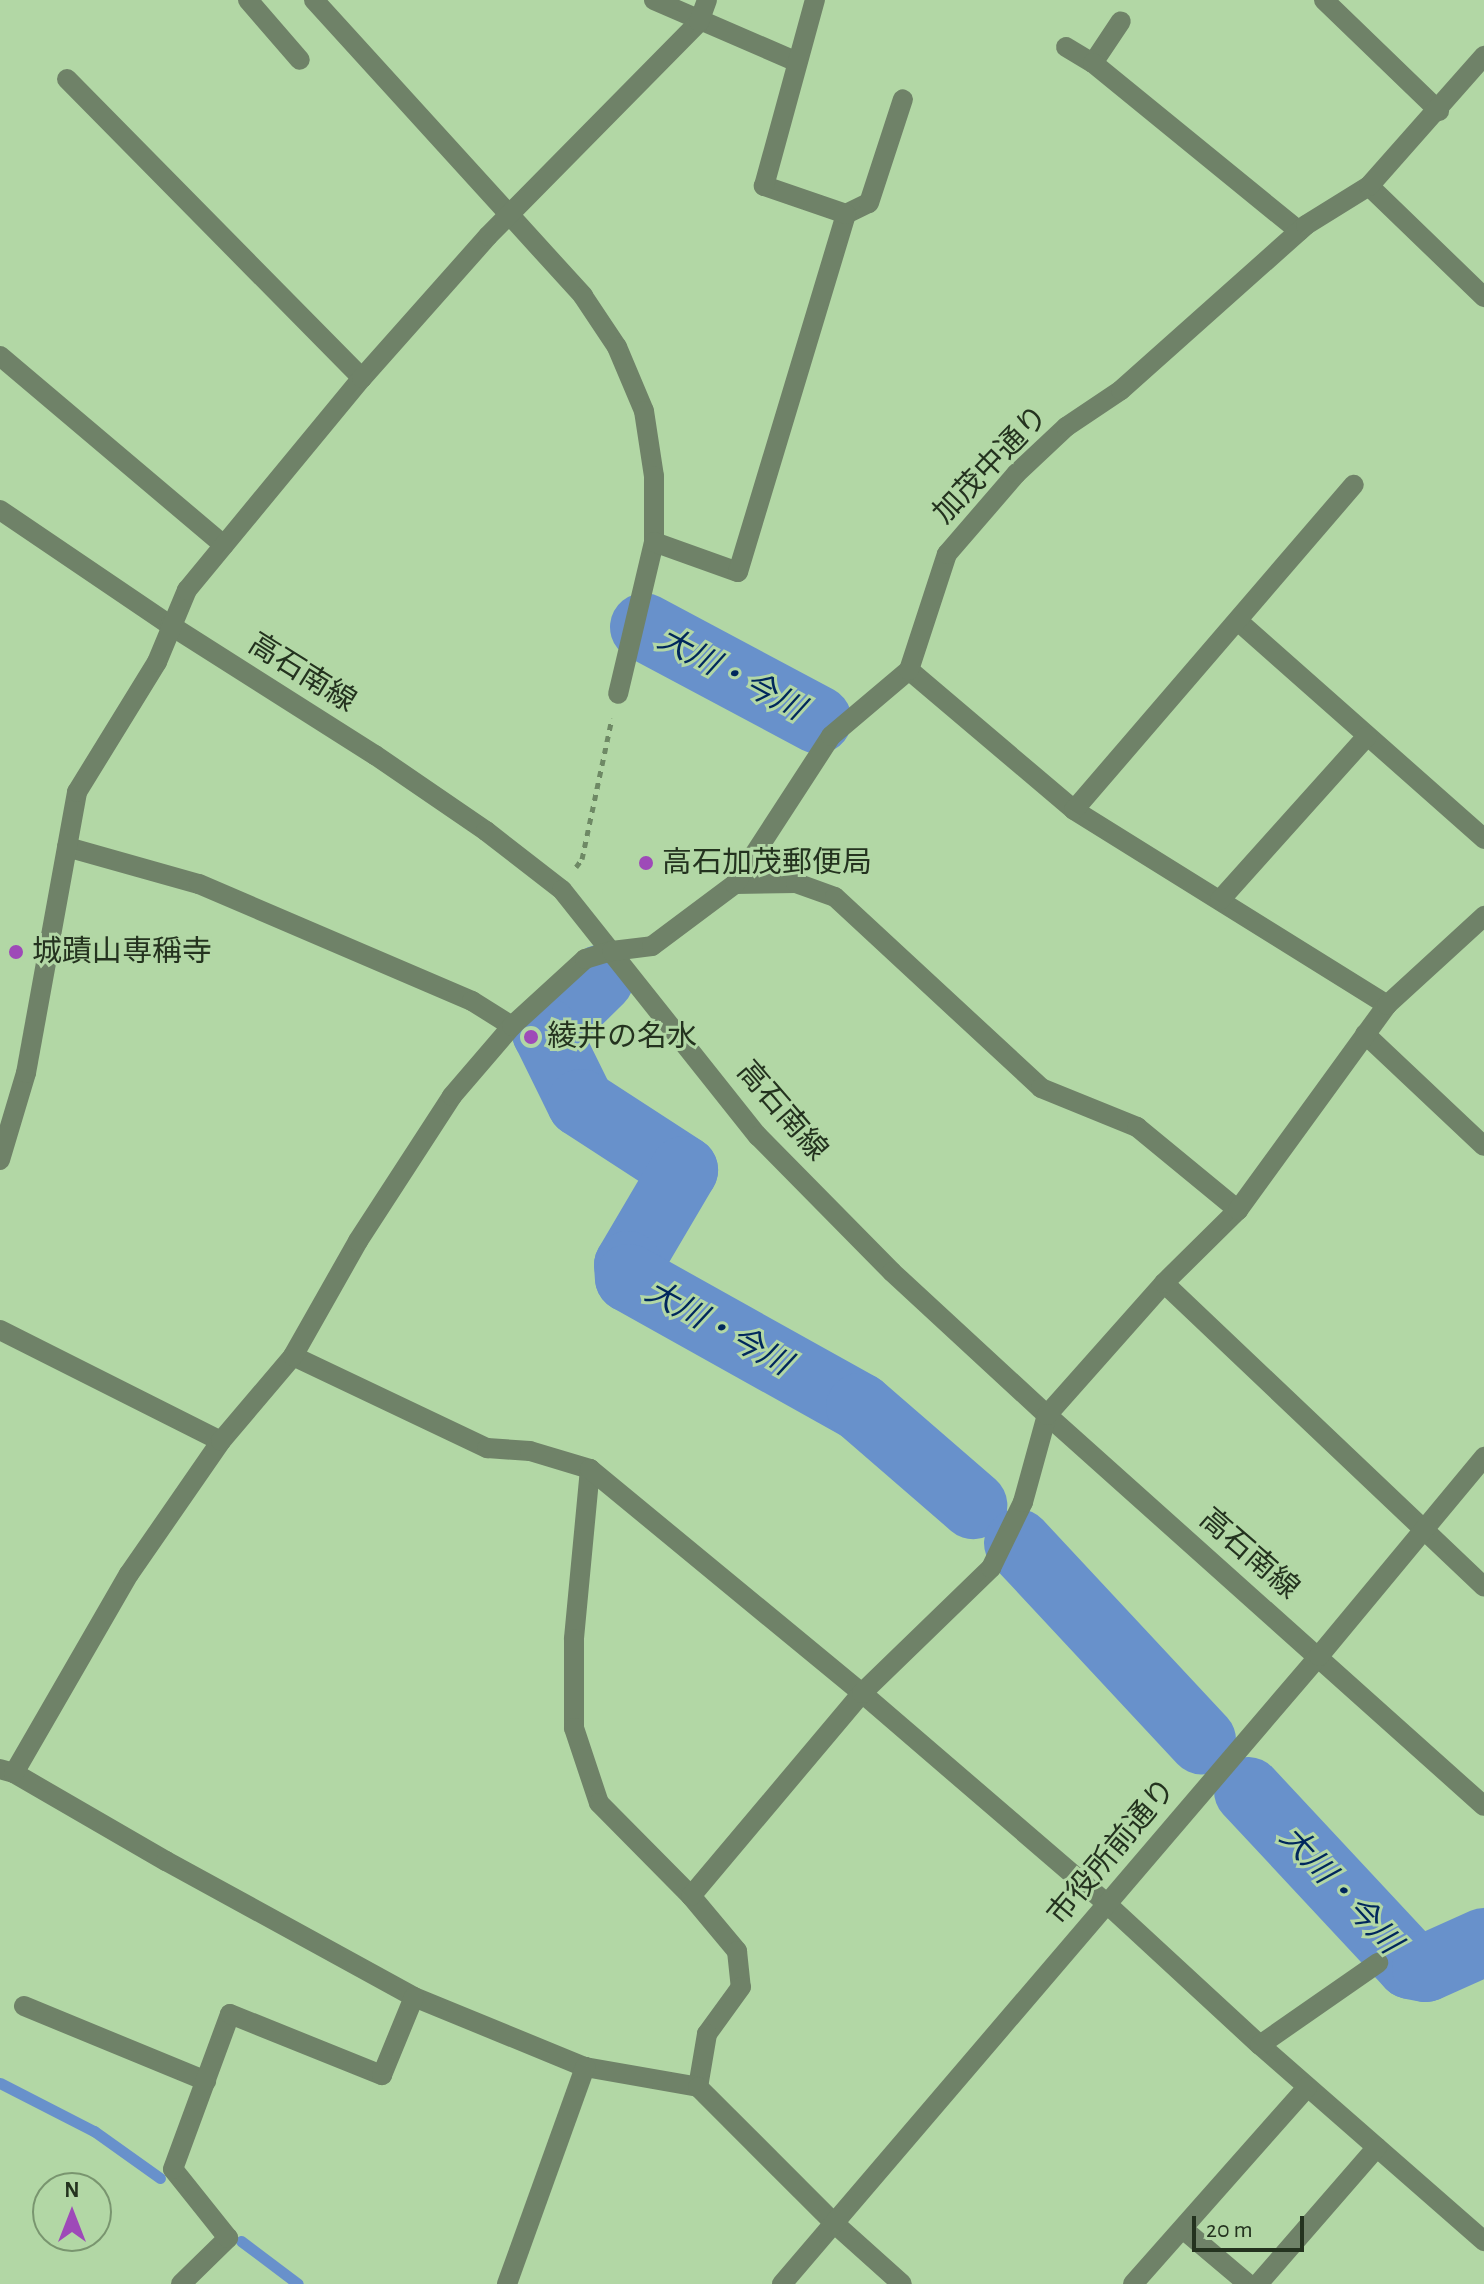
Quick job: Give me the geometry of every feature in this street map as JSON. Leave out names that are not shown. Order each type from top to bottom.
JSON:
[{"type":"street","points":[[248,0],[300,60]]},
{"type":"street","points":[[314,0],[583,296],[617,347],[644,411],[654,476],[654,542],[618,694]]},
{"type":"street","points":[[654,0],[797,62]]},
{"type":"street","points":[[0,1160],[26,1073],[77,792],[157,662],[187,590],[362,378],[508,217],[699,22],[707,0]]},
{"type":"street","points":[[815,0],[764,186],[846,214],[869,203],[903,99]]},
{"type":"street","points":[[1324,0],[1439,111]]},
{"type":"street","points":[[1093,63],[1121,21]]},
{"type":"street","points":[[1066,47],[1093,63],[1299,231]]},
{"type":"street","name":"加茂中通り","points":[[909,670],[947,554],[1016,474],[1066,427],[1121,390],[1299,231],[1369,186],[1439,111],[1484,56]]},
{"type":"street","points":[[67,79],[362,378]]},
{"type":"street","points":[[1369,186],[1484,297]]},
{"type":"street","points":[[654,542],[738,572],[846,214]]},
{"type":"street","points":[[0,356],[224,545]]},
{"type":"street","points":[[1074,810],[1354,485]]},
{"type":"street","name":"高石南線","points":[[0,510],[170,625],[375,755],[486,831],[562,890],[758,1136],[892,1272],[1484,1806]]},
{"type":"street","points":[[1238,621],[1484,839]]},
{"type":"street","points":[[902,2284],[834,2223],[698,2087],[585,2067],[414,1997],[7,1771],[129,1574],[221,1441],[293,1356],[358,1241],[452,1096],[512,1026],[585,959],[612,951],[652,946],[735,884],[831,736],[909,670],[1074,810],[1387,1005]]},
{"type":"street","points":[[1220,900],[1367,736]]},
{"type":"street","points":[[67,847],[199,884],[472,1001],[512,1026]]},
{"type":"street","points":[[735,884],[796,883],[835,897],[1041,1088],[1137,1127],[1238,1210]]},
{"type":"street","points":[[691,1896],[862,1693],[991,1568],[1023,1502],[1047,1415],[1164,1283],[1238,1210],[1387,1005],[1484,916]]},
{"type":"street","points":[[1365,1034],[1484,1146]]},
{"type":"street","points":[[1164,1283],[1484,1587]]},
{"type":"street","points":[[0,1330],[221,1441]]},
{"type":"street","points":[[293,1356],[487,1448],[530,1451],[590,1469],[862,1693],[1107,1904],[1260,2045],[1484,2241]]},
{"type":"street","name":"市役所前通り","points":[[782,2284],[1319,1656],[1484,1457]]},
{"type":"street","points":[[590,1469],[574,1639],[574,1728],[599,1803],[691,1896],[737,1951],[741,1987],[707,2034],[698,2087]]},
{"type":"street","points":[[1260,2045],[1378,1963]]},
{"type":"street","points":[[181,2284],[228,2238],[173,2169],[230,2014],[382,2075],[414,1997]]},
{"type":"street","points":[[24,2006],[206,2081]]},
{"type":"street","points":[[507,2284],[585,2067]]},
{"type":"street","points":[[1133,2284],[1307,2087]]},
{"type":"street","points":[[1258,2284],[1377,2147]]},
{"type":"street","points":[[1183,2229],[1248,2284]]},
{"type":"path","points":[[562,890],[582,859],[618,694]]},
{"type":"waterway","name":"大川・今川","points":[[644,627],[818,720]]},
{"type":"waterway","name":"大川・今川","points":[[600,979],[546,1032],[581,1103],[684,1170],[628,1265],[629,1278],[860,1407],[973,1505]]},
{"type":"waterway","name":"大川・今川","points":[[1018,1543],[1202,1740]]},
{"type":"waterway","name":"大川・今川","points":[[1248,1791],[1410,1965],[1426,1968],[1484,1942]]},
{"type":"waterway","points":[[0,2083],[94,2131],[160,2178]]},
{"type":"waterway","points":[[241,2241],[298,2284]]},
{"type":"place","name":"高石加茂郵便局","points":[[646,863]]},
{"type":"place","name":"城蹟山専稱寺","points":[[16,952]]},
{"type":"place","name":"綾井の名水","points":[[531,1037]]}]
